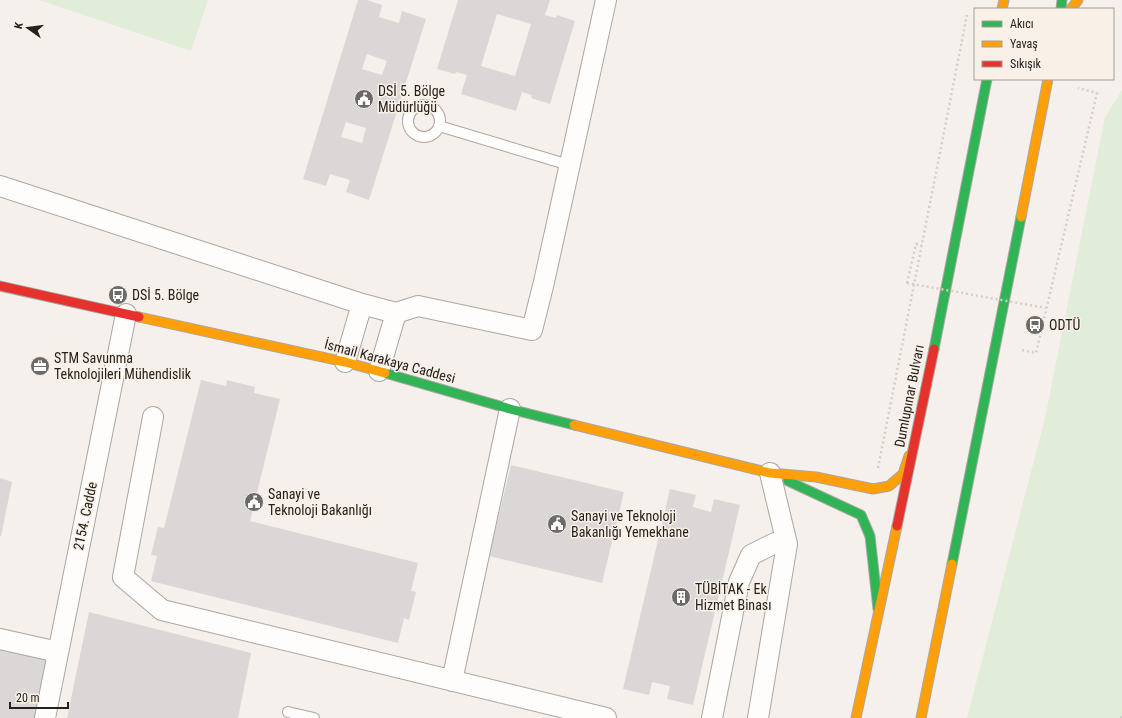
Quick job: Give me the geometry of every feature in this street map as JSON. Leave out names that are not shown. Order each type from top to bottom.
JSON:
[{"type":"main road","points":[[1072,8],[1078,0]]},
{"type":"main road","name":"Dumlupınar Bulvarı","points":[[856,718],[919,422],[987,80]]},
{"type":"main road","points":[[920,718],[1048,80]]},
{"type":"main road","name":"İsmail Karakaya Caddesi","points":[[0,286],[345,362],[510,409],[770,472],[816,477],[872,489],[889,486],[903,474],[919,422]]},
{"type":"main road","name":"İsmail Karakaya Caddesi","points":[[770,472],[862,515],[870,536],[878,612]]},
{"type":"street","points":[[0,186],[362,304],[396,313],[418,306],[532,330],[544,282],[606,0]]},
{"type":"street","points":[[345,362],[362,304]]},
{"type":"street","points":[[379,371],[396,313]]},
{"type":"street","name":"2154. Cadde","points":[[45,718],[126,314]]},
{"type":"street","points":[[452,681],[510,409]]},
{"type":"street","points":[[153,417],[123,577],[162,610],[606,718]]},
{"type":"street","points":[[758,718],[787,544],[770,472]]},
{"type":"street","points":[[712,718],[740,582],[751,555],[775,543],[787,544]]},
{"type":"street","points":[[0,639],[58,652]]},
{"type":"lane","points":[[439,126],[569,165]]},
{"type":"lane","points":[[288,712],[314,718]]},
{"type":"path","points":[[877,470],[967,15]]},
{"type":"path","points":[[1022,350],[1036,353],[1097,93],[1078,88]]},
{"type":"path","points":[[922,245],[916,244],[907,283],[1046,308]]},
{"type":"path","points":[[1121,718],[1122,712]]},
{"type":"green space","points":[[39,0],[208,0],[191,51]]},
{"type":"green space","points":[[1122,90],[1122,718],[967,718],[1045,418],[1105,117]]},
{"type":"building","name":"DSİ 5. Bölge Müdürlüğü","points":[[358,0],[367,0],[382,5],[379,17],[399,23],[402,11],[426,19],[369,200],[346,192],[350,180],[330,174],[326,186],[303,179]],"holes":[[[367,54],[387,61],[382,75],[362,69]],[[346,122],[366,128],[362,143],[341,137]]]},
{"type":"building","points":[[458,0],[550,0],[545,15],[556,18],[557,15],[575,21],[550,104],[531,98],[532,95],[522,92],[516,111],[461,94],[467,75],[456,72],[455,74],[437,69]],"holes":[[[497,14],[531,24],[515,76],[481,66]]]},
{"type":"building","points":[[201,380],[226,386],[227,380],[255,387],[254,393],[280,399],[250,521],[418,563],[411,591],[416,592],[409,620],[404,618],[398,643],[151,581],[157,556],[151,555],[158,527],[164,528]]},
{"type":"building","name":"Sanayi ve Teknoloji Bakanlığı Yemekhane","points":[[511,465],[624,492],[602,583],[489,556]]},
{"type":"building","points":[[0,478],[12,482],[1,536],[0,536]]},
{"type":"building","name":"TÜBİTAK - Ek Hizmet Binası","points":[[670,489],[696,495],[693,507],[711,512],[714,499],[740,505],[693,705],[667,699],[670,686],[652,682],[649,695],[623,689]]},
{"type":"building","points":[[89,612],[251,653],[238,718],[67,718]]},
{"type":"building","points":[[0,645],[50,656],[37,718],[0,718]]},
{"type":"traffic: fast","points":[[1061,8],[1062,0]]},
{"type":"traffic: fast","points":[[934,349],[987,80]]},
{"type":"traffic: fast","points":[[952,564],[1021,217]]},
{"type":"traffic: fast","points":[[385,373],[510,409],[574,425]]},
{"type":"traffic: fast","points":[[788,481],[861,515],[870,536],[878,609]]},
{"type":"traffic: slow","points":[[1002,8],[1004,0]]},
{"type":"traffic: slow","points":[[1072,8],[1078,0]]},
{"type":"traffic: slow","points":[[1021,217],[1048,80]]},
{"type":"traffic: slow","points":[[139,317],[345,362],[385,373]]},
{"type":"traffic: slow","points":[[574,425],[770,473],[816,477],[873,489],[889,486],[903,474],[909,456]]},
{"type":"traffic: slow","points":[[856,718],[897,526]]},
{"type":"traffic: slow","points":[[921,718],[952,564]]},
{"type":"traffic: jam","points":[[0,286],[139,317]]},
{"type":"traffic: jam","points":[[897,526],[934,349]]},
{"type":"place","name":"DSİ 5. Bölge Müdürlüğü","points":[[364,99]]},
{"type":"place","name":"DSİ 5. Bölge","points":[[118,295]]},
{"type":"place","name":"ODTÜ","points":[[1035,325]]},
{"type":"place","name":"STM Savunma Teknolojileri Mühendislik","points":[[40,366]]},
{"type":"place","name":"Sanayi ve Teknoloji Bakanlığı","points":[[254,502]]},
{"type":"place","name":"Sanayi ve Teknoloji Bakanlığı Yemekhane","points":[[557,524]]},
{"type":"place","name":"TÜBİTAK - Ek Hizmet Binası","points":[[681,597]]}]
